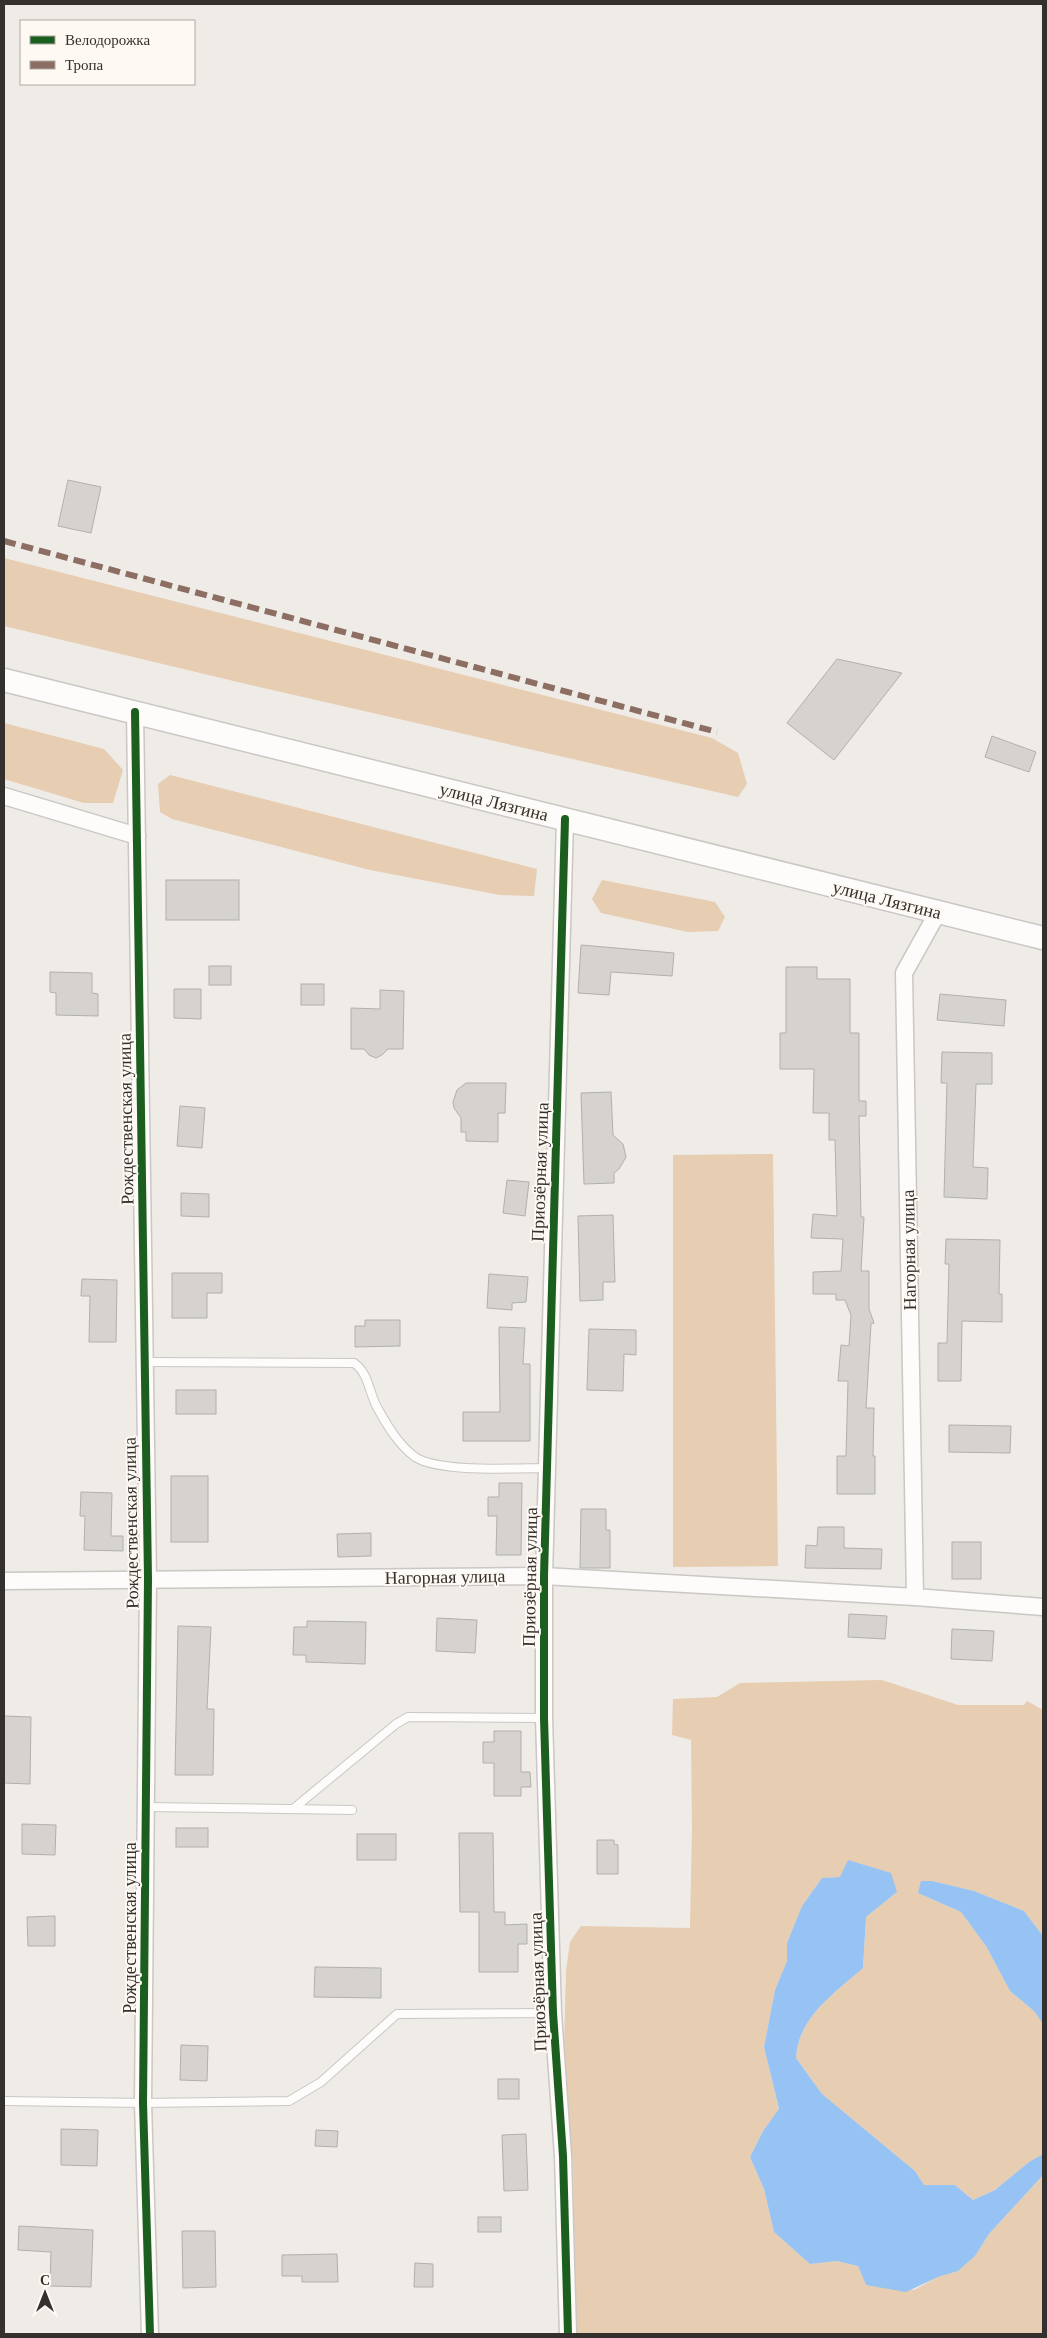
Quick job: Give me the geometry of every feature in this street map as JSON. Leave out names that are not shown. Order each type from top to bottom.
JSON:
[{"type":"main road","name":"улица Лязгина","points":[[4,680],[1043,938]]},
{"type":"street","name":"Рождественская улица","points":[[135,712],[148,1579],[143,2103],[150,2334]]},
{"type":"street","points":[[4,796],[137,836]]},
{"type":"street","name":"Приозёрная улица","points":[[565,819],[544,1576],[544,1718],[553,2013],[563,2156],[568,2334]]},
{"type":"street","name":"Нагорная улица","points":[[916,1597],[904,972],[938,912]]},
{"type":"street","name":"Нагорная улица","points":[[4,1580],[544,1576],[916,1597],[1043,1607]]},
{"type":"lane","points":[[144,1362],[354,1363],[362,1368],[376,1407],[400,1444],[417,1458],[436,1464],[478,1468],[547,1468]]},
{"type":"lane","points":[[293,1809],[396,1724],[408,1717],[544,1718]]},
{"type":"lane","points":[[146,1807],[352,1810]]},
{"type":"lane","points":[[4,2101],[143,2103],[289,2101],[321,2082],[397,2014],[553,2013]]},
{"type":"shaded area","points":[[4,558],[712,738],[738,753],[747,784],[738,797],[242,683],[4,626]]},
{"type":"shaded area","points":[[4,723],[104,749],[123,770],[113,803],[84,803],[4,779]]},
{"type":"shaded area","points":[[170,775],[537,869],[534,896],[500,895],[370,870],[172,819],[160,812],[158,784]]},
{"type":"shaded area","points":[[602,880],[715,902],[725,917],[718,931],[688,932],[601,913],[592,899]]},
{"type":"shaded area","points":[[773,1154],[778,1566],[673,1567],[673,1155]]},
{"type":"shaded area","points":[[882,1680],[958,1705],[1024,1705],[1027,1701],[1043,1710],[1043,1936],[1024,1911],[974,1891],[932,1881],[918,1893],[961,1912],[986,1946],[1010,1991],[1034,2011],[1043,2024],[1043,2154],[1029,2162],[995,2190],[973,2200],[955,2185],[924,2185],[915,2171],[822,2094],[796,2058],[799,2043],[811,2018],[820,2007],[863,1968],[866,1917],[897,1892],[840,1877],[822,1878],[802,1906],[787,1943],[787,1961],[775,1990],[764,2047],[779,2110],[763,2131],[750,2157],[764,2189],[774,2232],[810,2264],[837,2261],[858,2266],[866,2285],[914,2290],[938,2277],[958,2271],[975,2256],[989,2234],[1043,2175],[1043,2334],[576,2334],[573,2164],[563,2085],[566,1971],[570,1942],[581,1926],[690,1928],[691,1740],[672,1735],[673,1699],[717,1697],[740,1683]]},
{"type":"water","points":[[848,1860],[891,1873],[897,1892],[866,1917],[863,1968],[830,1997],[811,2018],[803,2030],[798,2043],[796,2058],[822,2094],[915,2171],[924,2185],[955,2185],[973,2200],[995,2190],[1029,2162],[1043,2154],[1043,2175],[989,2234],[975,2256],[958,2271],[938,2277],[906,2292],[866,2285],[858,2266],[837,2261],[810,2264],[774,2232],[764,2189],[750,2157],[763,2131],[779,2109],[764,2047],[775,1990],[787,1961],[787,1943],[802,1906],[822,1878],[840,1877]]},
{"type":"water","points":[[921,1881],[932,1881],[974,1891],[1024,1911],[1043,1936],[1043,2024],[1034,2011],[1010,1991],[986,1946],[961,1912],[918,1893]]},
{"type":"building","points":[[68,480],[101,487],[91,533],[58,526]]},
{"type":"building","points":[[837,659],[902,673],[834,760],[787,723]]},
{"type":"building","points":[[992,736],[1036,752],[1029,772],[985,757]]},
{"type":"building","points":[[166,880],[239,880],[239,920],[166,920]]},
{"type":"building","points":[[581,945],[674,953],[672,976],[611,972],[609,995],[578,993]]},
{"type":"building","points":[[209,966],[231,966],[231,985],[209,985]]},
{"type":"building","points":[[786,967],[817,967],[817,979],[850,979],[850,1033],[859,1033],[859,1101],[866,1101],[866,1116],[859,1116],[861,1217],[864,1217],[861,1271],[869,1271],[869,1309],[874,1323],[871,1324],[866,1408],[874,1408],[873,1456],[875,1456],[875,1494],[837,1494],[837,1456],[846,1456],[848,1381],[838,1381],[841,1345],[849,1346],[851,1315],[845,1300],[836,1300],[836,1294],[813,1294],[813,1272],[841,1271],[843,1239],[811,1238],[813,1214],[837,1216],[835,1140],[829,1140],[829,1113],[813,1113],[814,1069],[780,1069],[780,1033],[786,1033]]},
{"type":"building","points":[[50,972],[92,973],[92,993],[98,994],[98,1016],[56,1015],[56,993],[50,992]]},
{"type":"building","points":[[301,984],[324,984],[324,1005],[301,1005]]},
{"type":"building","points":[[174,989],[201,989],[201,1019],[174,1018]]},
{"type":"building","points":[[380,990],[404,991],[403,1049],[388,1049],[376,1058],[369,1055],[364,1049],[351,1049],[351,1008],[380,1009]]},
{"type":"building","points":[[940,994],[1006,1000],[1004,1026],[937,1020]]},
{"type":"building","points":[[942,1052],[992,1053],[992,1084],[976,1084],[973,1167],[988,1168],[987,1199],[944,1197],[947,1083],[941,1083]]},
{"type":"building","points":[[466,1083],[506,1083],[505,1113],[498,1113],[498,1142],[466,1141],[466,1132],[461,1132],[461,1118],[454,1108],[453,1102],[457,1090]]},
{"type":"building","points":[[611,1092],[613,1135],[623,1144],[626,1157],[619,1169],[614,1173],[614,1183],[584,1184],[581,1093]]},
{"type":"building","points":[[180,1106],[205,1108],[202,1148],[177,1146]]},
{"type":"building","points":[[507,1180],[529,1182],[525,1216],[503,1213]]},
{"type":"building","points":[[181,1193],[209,1194],[209,1217],[181,1216]]},
{"type":"building","points":[[613,1215],[615,1282],[603,1282],[603,1300],[580,1301],[578,1216]]},
{"type":"building","points":[[946,1239],[1000,1240],[999,1294],[1002,1294],[1002,1322],[962,1321],[961,1381],[938,1381],[938,1343],[947,1343],[949,1264],[945,1264]]},
{"type":"building","points":[[172,1273],[222,1273],[222,1293],[207,1293],[207,1318],[172,1318]]},
{"type":"building","points":[[489,1274],[528,1277],[526,1302],[512,1303],[512,1310],[487,1308]]},
{"type":"building","points":[[82,1279],[117,1280],[116,1342],[89,1342],[90,1296],[81,1296]]},
{"type":"building","points":[[365,1320],[400,1320],[400,1346],[355,1347],[355,1326],[365,1326]]},
{"type":"building","points":[[499,1327],[525,1328],[523,1364],[530,1364],[530,1441],[463,1441],[463,1412],[500,1412]]},
{"type":"building","points":[[589,1329],[636,1330],[636,1355],[624,1354],[623,1391],[587,1390]]},
{"type":"building","points":[[176,1390],[216,1390],[216,1414],[176,1414]]},
{"type":"building","points":[[949,1425],[1011,1426],[1010,1453],[949,1452]]},
{"type":"building","points":[[171,1476],[208,1476],[208,1542],[171,1542]]},
{"type":"building","points":[[499,1483],[522,1483],[521,1555],[496,1555],[497,1516],[488,1516],[488,1497],[499,1497]]},
{"type":"building","points":[[81,1492],[112,1493],[111,1536],[123,1536],[123,1551],[84,1550],[85,1516],[80,1516]]},
{"type":"building","points":[[581,1509],[606,1509],[606,1530],[610,1530],[610,1568],[580,1568]]},
{"type":"building","points":[[818,1527],[844,1527],[844,1548],[882,1549],[881,1569],[805,1568],[806,1545],[817,1546]]},
{"type":"building","points":[[371,1533],[371,1556],[338,1557],[337,1534]]},
{"type":"building","points":[[952,1542],[981,1542],[981,1579],[952,1579]]},
{"type":"building","points":[[849,1614],[887,1616],[885,1639],[848,1637]]},
{"type":"building","points":[[437,1618],[477,1620],[475,1653],[436,1651]]},
{"type":"building","points":[[307,1621],[366,1622],[365,1664],[306,1662],[306,1655],[293,1655],[294,1627],[307,1627]]},
{"type":"building","points":[[178,1626],[211,1627],[207,1709],[214,1709],[213,1775],[175,1775]]},
{"type":"building","points":[[952,1629],[994,1631],[992,1661],[951,1659]]},
{"type":"building","points":[[4,1716],[31,1717],[30,1784],[4,1783]]},
{"type":"building","points":[[494,1731],[521,1731],[521,1772],[530,1772],[531,1787],[521,1787],[521,1796],[494,1796],[494,1763],[483,1763],[483,1742],[494,1742]]},
{"type":"building","points":[[22,1824],[56,1825],[55,1855],[22,1854]]},
{"type":"building","points":[[176,1828],[208,1828],[208,1847],[176,1847]]},
{"type":"building","points":[[459,1833],[493,1833],[494,1912],[505,1912],[505,1925],[527,1924],[527,1944],[518,1944],[518,1972],[479,1972],[479,1912],[460,1912]]},
{"type":"building","points":[[357,1834],[396,1834],[396,1860],[357,1860]]},
{"type":"building","points":[[597,1840],[614,1840],[614,1844],[618,1845],[618,1874],[597,1874]]},
{"type":"building","points":[[55,1916],[55,1946],[28,1946],[27,1917]]},
{"type":"building","points":[[315,1967],[381,1968],[381,1998],[314,1997]]},
{"type":"building","points":[[181,2045],[208,2046],[207,2081],[180,2080]]},
{"type":"building","points":[[498,2079],[519,2079],[519,2099],[498,2099]]},
{"type":"building","points":[[61,2129],[98,2130],[97,2166],[61,2165]]},
{"type":"building","points":[[316,2130],[338,2131],[337,2147],[315,2146]]},
{"type":"building","points":[[526,2134],[528,2190],[504,2191],[502,2135]]},
{"type":"building","points":[[478,2217],[501,2217],[501,2232],[478,2232]]},
{"type":"building","points":[[19,2226],[93,2230],[91,2287],[50,2286],[51,2252],[18,2250]]},
{"type":"building","points":[[182,2231],[215,2231],[216,2287],[183,2288]]},
{"type":"building","points":[[337,2254],[338,2282],[302,2282],[302,2276],[282,2276],[282,2255]]},
{"type":"building","points":[[415,2263],[433,2264],[433,2287],[414,2287]]},
{"type":"marked path","points":[[4,541],[717,732]]},
{"type":"cycle path","points":[[135,712],[148,1579],[143,2103],[150,2334]]},
{"type":"cycle path","points":[[565,819],[544,1576],[544,1718],[553,2013],[563,2156],[568,2334]]}]
